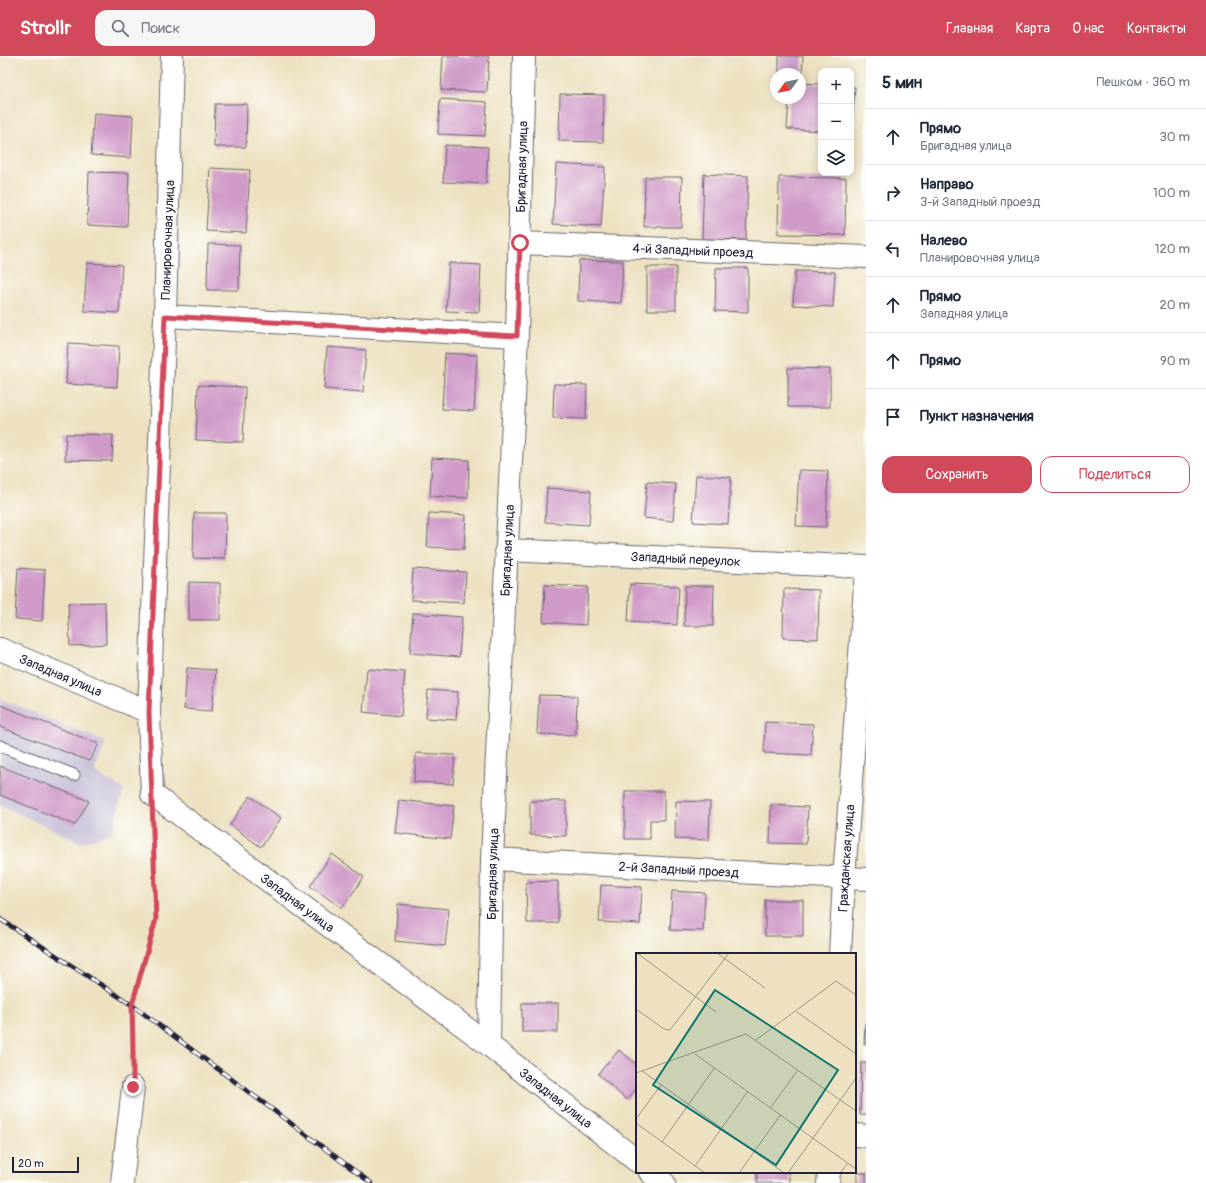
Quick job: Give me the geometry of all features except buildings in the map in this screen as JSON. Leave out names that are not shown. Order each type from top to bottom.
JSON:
[{"type":"street","name":"Планировочная улица","points":[[149,712],[165,316],[172,56]]},
{"type":"street","name":"Бригадная улица","points":[[489,1045],[492,859],[517,336],[524,56]]},
{"type":"street","name":"4-й Западный проезд","points":[[520,243],[866,257]]},
{"type":"street","points":[[165,316],[517,336]]},
{"type":"street","name":"Западный переулок","points":[[506,550],[866,567]]},
{"type":"street","name":"Гражданская улица","points":[[840,953],[866,571]]},
{"type":"street","name":"Западная улица","points":[[0,649],[149,712]]},
{"type":"street","points":[[149,712],[152,794]]},
{"type":"street","name":"Западная улица","points":[[152,794],[489,1045],[636,1160]]},
{"type":"street","name":"2-й Западный проезд","points":[[492,859],[866,879]]},
{"type":"street","points":[[122,1183],[133,1087]]},
{"type":"street","points":[[856,1135],[866,1136]]},
{"type":"street","points":[[651,1173],[664,1183]]},
{"type":"street","points":[[828,1183],[829,1173]]},
{"type":"lane","points":[[0,746],[74,775]]},
{"type":"path","points":[[133,1087],[132,1005],[156,919],[152,794]]},
{"type":"shaded area","points":[[0,699],[106,742],[94,772],[124,789],[112,832],[82,843],[0,805]]},
{"type":"railway","points":[[0,919],[132,1005],[371,1183]]},
{"type":"route","points":[[133,1087],[132,1005],[156,919],[149,712],[165,316],[517,336],[520,243]]}]
